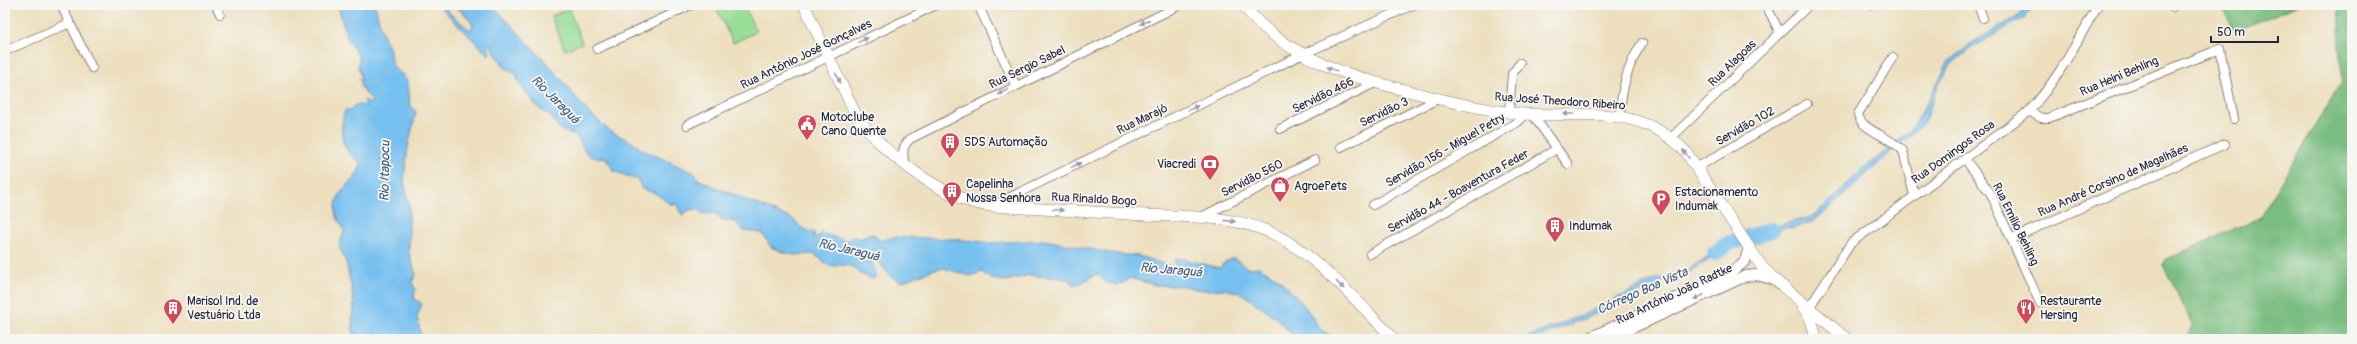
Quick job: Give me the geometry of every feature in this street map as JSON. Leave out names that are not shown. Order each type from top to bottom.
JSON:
[{"type":"main road","name":"Rua Rinaldo Bogo","points":[[804,5],[855,113],[865,128],[905,163],[938,187],[964,200],[991,206],[1200,218],[1239,222],[1258,227],[1287,242],[1313,260],[1394,339]]},
{"type":"main road","name":"Rua José Theodoro Ribeiro","points":[[1243,5],[1274,35],[1302,54],[1346,75],[1438,99],[1509,112],[1529,114],[1620,116],[1644,123],[1672,138],[1686,152],[1745,243],[1775,280],[1848,339]]},
{"type":"main road","points":[[1794,296],[1811,319],[1816,339]]},
{"type":"main road","points":[[1833,327],[1834,339]]},
{"type":"street","points":[[62,5],[92,68]]},
{"type":"street","points":[[216,5],[220,14]]},
{"type":"street","points":[[597,49],[691,5]]},
{"type":"street","name":"Rua Antônio José Gonçalves","points":[[687,125],[936,5]]},
{"type":"street","points":[[978,5],[1016,86]]},
{"type":"street","name":"Rua Sergio Sabel","points":[[905,163],[902,153],[904,146],[910,139],[1180,5]]},
{"type":"street","name":"Rua Marajó","points":[[991,206],[1302,54],[1413,5]]},
{"type":"street","points":[[1766,5],[1780,33]]},
{"type":"street","name":"Rua Alagoas","points":[[1672,138],[1809,5]]},
{"type":"street","points":[[1978,5],[1983,18]]},
{"type":"street","name":"Rua Domingos Rosa","points":[[1809,308],[1851,243],[2029,111],[2052,84],[2098,5]]},
{"type":"street","points":[[5,51],[70,22]]},
{"type":"street","points":[[1620,116],[1621,92],[1632,58],[1642,43]]},
{"type":"street","name":"Rua Heini Behling","points":[[2029,111],[2041,118],[2049,118],[2220,49],[2234,120]]},
{"type":"street","points":[[1893,57],[1858,114],[1861,123],[1898,145],[1903,151],[1914,195]]},
{"type":"street","points":[[1509,112],[1512,74],[1520,63]]},
{"type":"street","name":"Servidão 466","points":[[1280,129],[1375,83]]},
{"type":"street","name":"Servidão 3","points":[[1341,147],[1438,99]]},
{"type":"street","name":"Servidão 102","points":[[1696,168],[1807,104]]},
{"type":"street","points":[[1529,114],[1568,164]]},
{"type":"street","name":"Servidão 156 - Miguel Petry","points":[[1374,205],[1518,122],[1529,114]]},
{"type":"street","name":"Rua André Corsino de Magalhães","points":[[2011,239],[2224,144]]},
{"type":"street","name":"Servidão 44 - Boaventura Feder","points":[[1370,254],[1557,149]]},
{"type":"street","name":"Rua Emilio Behling","points":[[1965,159],[1991,194],[2040,303]]},
{"type":"street","name":"Servidão 560","points":[[1200,218],[1315,160]]},
{"type":"street","name":"Rua Antônio João Radtke","points":[[1587,339],[1732,272],[1745,261],[1745,243]]},
{"type":"street","name":"Rua Antônio João Radtke","points":[[1608,339],[1746,276],[1757,275],[1775,280]]},
{"type":"green space","points":[[715,5],[744,5],[756,32],[733,43]]},
{"type":"green space","points":[[2220,5],[2299,5],[2235,31]]},
{"type":"green space","points":[[2338,5],[2352,5],[2352,339],[2186,339],[2193,325],[2163,265],[2167,259],[2260,217],[2342,81]]},
{"type":"green space","points":[[569,9],[582,43],[565,50],[551,16]]},
{"type":"water","name":"Rio Itapocu","points":[[338,5],[375,5],[381,29],[390,50],[391,62],[395,69],[402,74],[408,83],[410,104],[416,112],[408,147],[404,180],[409,207],[409,253],[416,275],[412,282],[415,289],[414,298],[422,304],[417,317],[422,339],[354,339],[352,319],[354,307],[352,289],[346,262],[339,246],[344,232],[336,215],[336,204],[338,197],[355,177],[361,164],[350,154],[344,143],[342,125],[344,114],[346,109],[350,111],[356,104],[366,106],[364,100],[370,103],[372,101],[360,86],[361,81],[358,79],[362,79],[358,67],[359,57],[347,38]]},
{"type":"water","name":"Rio Jaraguá","points":[[438,5],[451,6],[447,7],[447,11],[470,30],[473,26],[467,17],[452,5],[492,5],[550,66],[587,111],[610,131],[637,145],[641,149],[694,173],[699,180],[794,220],[802,228],[815,233],[813,238],[818,237],[821,233],[847,241],[853,236],[860,239],[869,234],[875,235],[880,241],[896,237],[954,239],[991,243],[1044,240],[1116,254],[1139,256],[1177,268],[1174,260],[1177,261],[1178,258],[1220,268],[1225,262],[1234,258],[1247,268],[1259,267],[1279,279],[1304,305],[1322,331],[1339,339],[1296,339],[1275,317],[1243,294],[1225,289],[1200,290],[1185,286],[1156,285],[1129,278],[1125,282],[1118,285],[1107,283],[1097,274],[1077,285],[1072,283],[1069,279],[1029,275],[1005,281],[991,279],[982,272],[970,276],[943,268],[935,269],[901,282],[891,277],[877,260],[871,262],[877,275],[873,279],[861,274],[849,265],[829,266],[814,254],[794,255],[780,251],[771,247],[762,233],[744,231],[736,222],[720,219],[715,213],[704,214],[697,209],[689,210],[682,215],[676,204],[670,204],[655,193],[642,189],[638,180],[614,171],[605,157],[598,158],[589,155],[575,135],[561,130],[549,115],[539,109],[519,83],[516,74],[505,68],[489,43],[487,45],[490,53],[488,55]]},
{"type":"water","points":[[2029,5],[2035,5],[2025,17],[1968,50],[1951,65],[1938,86],[1924,123],[1900,144],[1897,142],[1916,123],[1948,63],[1973,42],[2017,17]]},
{"type":"water","points":[[1890,148],[1894,149],[1824,213],[1812,222],[1796,227],[1784,228],[1754,238],[1750,233],[1811,217],[1824,207],[1863,169]]},
{"type":"water","points":[[1732,240],[1734,244],[1679,279],[1661,282],[1587,318],[1535,339],[1523,339],[1587,313],[1656,279],[1686,271]]},
{"type":"waterway","name":"Córrego Boa Vista","points":[[1715,253],[1729,243],[1772,230]]},
{"type":"place","name":"Motoclube Cano Quente","points":[[807,141]]},
{"type":"place","name":"SDS Automação","points":[[950,159]]},
{"type":"place","name":"Viacredi","points":[[1210,181]]},
{"type":"place","name":"AgroePets","points":[[1280,203]]},
{"type":"place","name":"Capelinha Nossa Senhora","points":[[952,208]]},
{"type":"place","name":"Estacionamento Indumak","points":[[1661,216]]},
{"type":"place","name":"Indumak","points":[[1555,243]]},
{"type":"place","name":"Marisol Ind. de Vestuário Ltda","points":[[173,325]]},
{"type":"place","name":"Restaurante Hersing","points":[[2026,325]]}]
